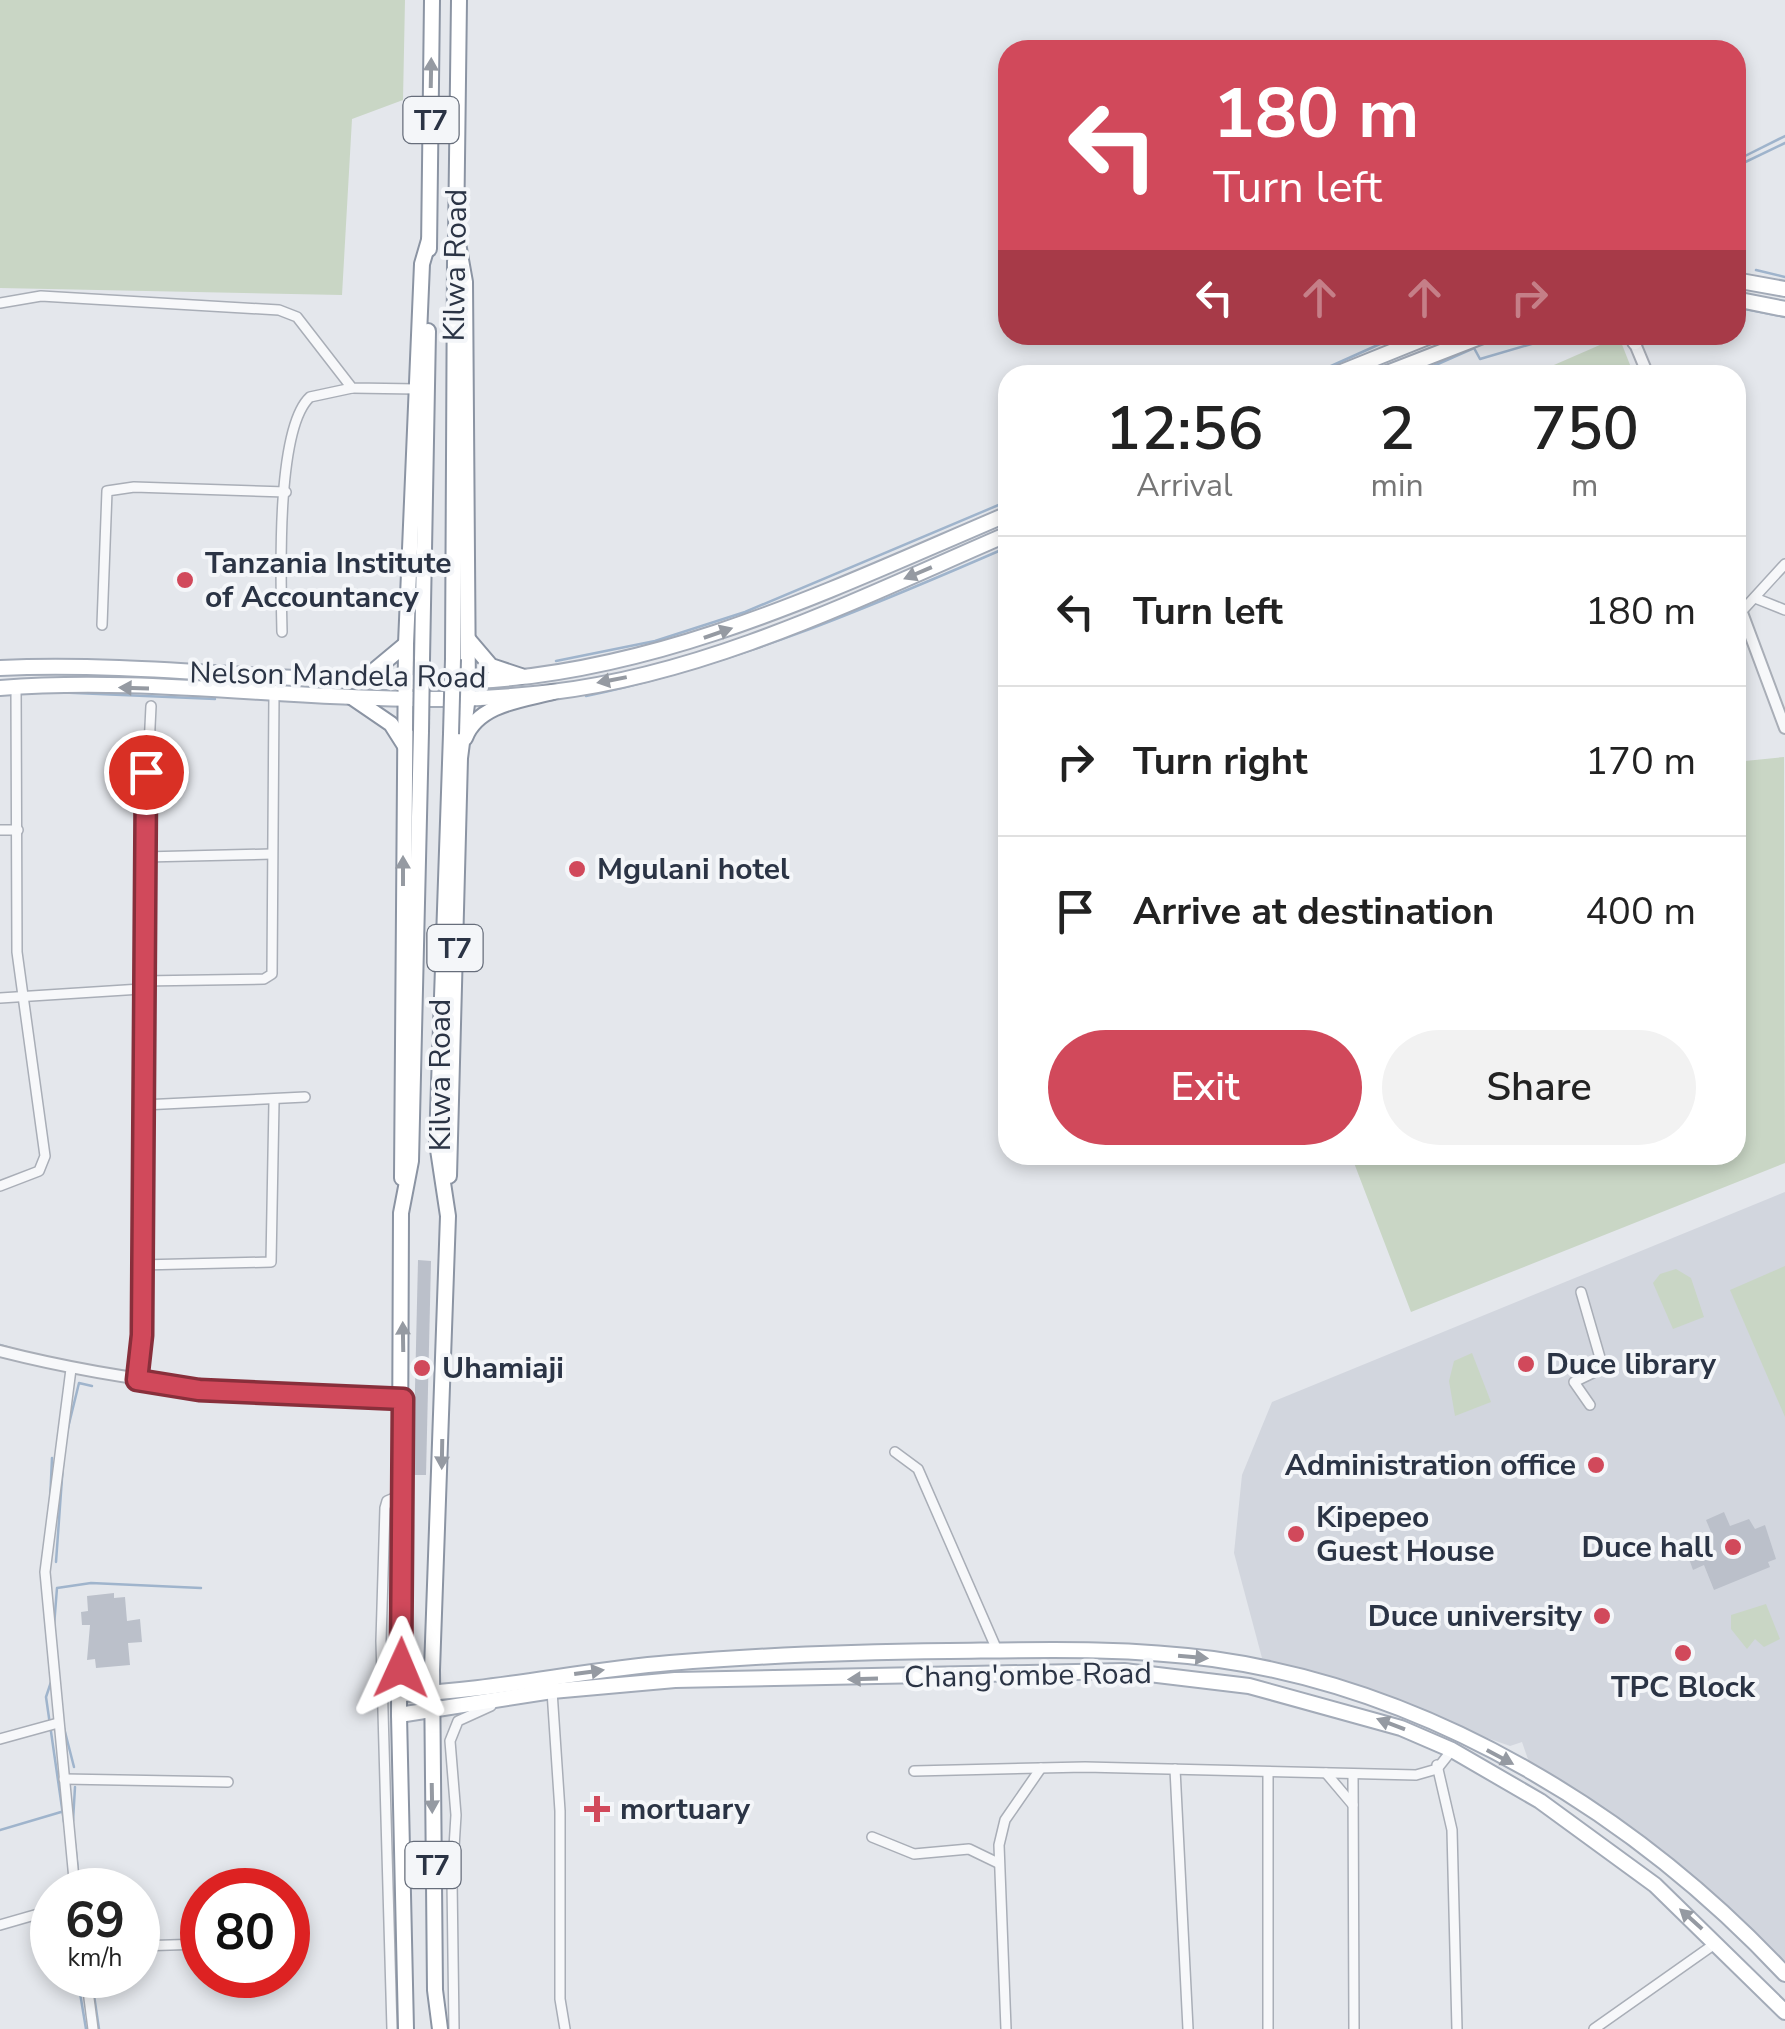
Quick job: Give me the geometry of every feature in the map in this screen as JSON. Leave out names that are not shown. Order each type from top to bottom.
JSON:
[{"type":"main road","name":"Kilwa Road","points":[[406,2029],[399,1715],[402,1213],[411,1161],[432,0]]},
{"type":"main road","name":"Kilwa Road","points":[[440,2029],[435,1990],[432,1670],[448,1216],[437,1143],[453,659],[459,0]]},
{"type":"main road","name":"T7","points":[[448,1216],[460,749],[468,639],[466,282],[456,232]]},
{"type":"main road","name":"T7","points":[[402,1213],[406,644],[422,264],[429,240]]},
{"type":"main road","points":[[1746,282],[1785,289]]},
{"type":"main road","points":[[1746,301],[1785,309]]},
{"type":"main road","points":[[1359,365],[1408,345]]},
{"type":"main road","points":[[1408,365],[1459,345]]},
{"type":"main road","name":"Nelson Mandela Road","points":[[8,688],[406,700],[620,661],[697,641],[998,518]]},
{"type":"main road","name":"Nelson Mandela Road","points":[[0,668],[100,667],[553,692],[672,666],[748,641],[998,538]]},
{"type":"main road","points":[[468,639],[491,666],[521,676]]},
{"type":"main road","points":[[347,682],[370,674],[406,644]]},
{"type":"main road","points":[[460,749],[476,719],[553,692]]},
{"type":"main road","points":[[353,698],[391,724],[406,746]]},
{"type":"main road","name":"Chang'ombe Road","points":[[399,1715],[432,1710],[463,1699],[667,1663],[880,1650],[1121,1650],[1216,1660],[1288,1674],[1418,1716],[1556,1786],[1706,1894],[1785,1974]]},
{"type":"main road","points":[[432,1670],[439,1682],[463,1699],[432,1736]]},
{"type":"main road","name":"Chang'ombe Road","points":[[400,1694],[504,1700],[552,1691],[676,1680],[1149,1672],[1249,1686],[1371,1716],[1452,1750],[1607,1846],[1716,1943],[1785,2012]]},
{"type":"street","points":[[0,303],[41,296],[279,310],[297,318],[352,388]]},
{"type":"street","points":[[282,632],[286,492],[293,426],[302,405],[310,397],[352,388],[416,389]]},
{"type":"street","points":[[102,624],[107,490],[134,487],[286,492]]},
{"type":"street","points":[[1746,608],[1785,564]]},
{"type":"street","points":[[1755,598],[1785,610]]},
{"type":"street","points":[[1746,622],[1782,710],[1785,728]]},
{"type":"street","points":[[0,1186],[39,1171],[45,1156],[36,1070],[20,997],[15,908],[18,830],[8,688]]},
{"type":"street","points":[[0,998],[264,978],[272,974],[274,694]]},
{"type":"street","points":[[137,1380],[144,857],[151,706]]},
{"type":"street","points":[[0,830],[18,830]]},
{"type":"street","points":[[144,857],[272,854]]},
{"type":"street","points":[[143,1105],[304,1098]]},
{"type":"street","points":[[140,1265],[271,1262],[274,1102]]},
{"type":"street","points":[[1581,1292],[1602,1355],[1603,1368],[1574,1382],[1590,1405]]},
{"type":"street","points":[[0,1351],[70,1369],[199,1390],[403,1399]]},
{"type":"street","points":[[70,1369],[45,1572],[73,1868]]},
{"type":"street","points":[[895,1452],[918,1469],[998,1650]]},
{"type":"street","points":[[392,2029],[381,1641],[384,1508],[387,1500],[400,1495]]},
{"type":"street","points":[[552,1691],[560,1811],[560,1981],[565,2029]]},
{"type":"street","points":[[454,2029],[452,1880],[456,1816],[450,1740],[458,1721],[504,1700]]},
{"type":"street","points":[[0,1739],[58,1723]]},
{"type":"street","points":[[914,1771],[1175,1769],[1416,1775],[1431,1772],[1452,1750]]},
{"type":"street","points":[[1437,1765],[1452,1830],[1457,2029]]},
{"type":"street","points":[[1006,2029],[998,1862],[1005,1820],[1042,1768]]},
{"type":"street","points":[[1175,1769],[1188,2029]]},
{"type":"street","points":[[1268,1773],[1268,2029]]},
{"type":"street","points":[[1326,1773],[1353,1805]]},
{"type":"street","points":[[1353,1774],[1354,2029]]},
{"type":"street","points":[[64,1779],[228,1782]]},
{"type":"street","points":[[872,1837],[914,1854],[969,1849],[998,1862]]},
{"type":"street","points":[[0,1925],[30,1916]]},
{"type":"street","points":[[1594,2029],[1716,1943]]},
{"type":"street","points":[[89,1998],[94,2029]]},
{"type":"shaded area","points":[[1785,1192],[1785,1970],[1747,1927],[1641,1836],[1530,1765],[1522,1742],[1510,1746],[1262,1658],[1234,1553],[1242,1475],[1272,1402]]},
{"type":"green space","points":[[0,0],[405,0],[403,100],[352,119],[342,295],[0,288]]},
{"type":"green space","points":[[1600,345],[1622,345],[1630,365],[1554,365]]},
{"type":"green space","points":[[1784,757],[1785,1163],[1411,1312],[1355,1165],[1746,1165],[1746,761]]},
{"type":"green space","points":[[1785,1266],[1785,1417],[1730,1290]]},
{"type":"green space","points":[[1676,1269],[1691,1278],[1704,1317],[1673,1329],[1653,1283],[1660,1274]]},
{"type":"green space","points":[[1472,1353],[1491,1402],[1455,1416],[1449,1381],[1454,1361]]},
{"type":"green space","points":[[1766,1604],[1780,1639],[1764,1647],[1755,1639],[1747,1649],[1731,1629],[1731,1615]]},
{"type":"building","name":"Uhamiaji","points":[[418,1260],[431,1261],[426,1475],[413,1475]]},
{"type":"building","name":"Duce hall","points":[[1724,1512],[1730,1526],[1749,1519],[1755,1529],[1765,1525],[1776,1559],[1768,1562],[1770,1567],[1714,1590],[1704,1565],[1693,1570],[1688,1556],[1697,1553],[1691,1540],[1711,1532],[1706,1520]]},
{"type":"building","points":[[114,1593],[114,1598],[125,1597],[127,1621],[140,1619],[142,1642],[128,1643],[130,1665],[96,1668],[95,1659],[87,1660],[90,1625],[82,1625],[81,1612],[88,1611],[87,1596]]},
{"type":"waterway","points":[[1746,156],[1785,136]]},
{"type":"waterway","points":[[1746,162],[1785,143]]},
{"type":"waterway","points":[[1756,270],[1785,277]]},
{"type":"waterway","points":[[1746,309],[1785,317]]},
{"type":"waterway","points":[[1333,365],[1378,345]]},
{"type":"waterway","points":[[1436,365],[1474,348],[1480,359],[1528,345]]},
{"type":"waterway","points":[[556,661],[655,641],[745,612],[998,505]]},
{"type":"waterway","points":[[586,696],[748,651],[998,551]]},
{"type":"waterway","points":[[52,692],[215,699]]},
{"type":"waterway","points":[[0,1345],[10,1348]]},
{"type":"waterway","points":[[67,1432],[79,1383],[92,1386]]},
{"type":"waterway","points":[[50,1502],[52,1458]]},
{"type":"waterway","points":[[56,1562],[63,1464]]},
{"type":"waterway","points":[[54,1626],[57,1588],[91,1583],[201,1588]]},
{"type":"waterway","points":[[45,1617],[50,1669]]},
{"type":"waterway","points":[[51,1682],[46,1697],[64,1822]]},
{"type":"waterway","points":[[64,1728],[74,1767]]},
{"type":"waterway","points":[[73,1821],[75,1787]]},
{"type":"waterway","points":[[0,1830],[61,1812]]},
{"type":"waterway","points":[[75,1844],[78,1868]]},
{"type":"waterway","points":[[81,1998],[86,2029]]},
{"type":"waterway","points":[[94,1998],[99,2029]]},
{"type":"place","name":"Tanzania Institute of Accountancy","points":[[185,580]]},
{"type":"place","name":"Mgulani hotel","points":[[577,869]]},
{"type":"place","name":"Duce library","points":[[1526,1364]]},
{"type":"place","name":"Uhamiaji","points":[[422,1368]]},
{"type":"place","name":"Administration office","points":[[1596,1465]]},
{"type":"place","name":"Kipepeo Guest House","points":[[1296,1534]]},
{"type":"place","name":"Duce hall","points":[[1733,1547]]},
{"type":"place","name":"Duce university","points":[[1602,1616]]},
{"type":"place","name":"TPC Block","points":[[1683,1653]]},
{"type":"place","name":"mortuary","points":[[597,1809]]},
{"type":"route","points":[[146,772],[142,892],[142,1335],[137,1380],[199,1390],[403,1399],[401,1668]]}]
